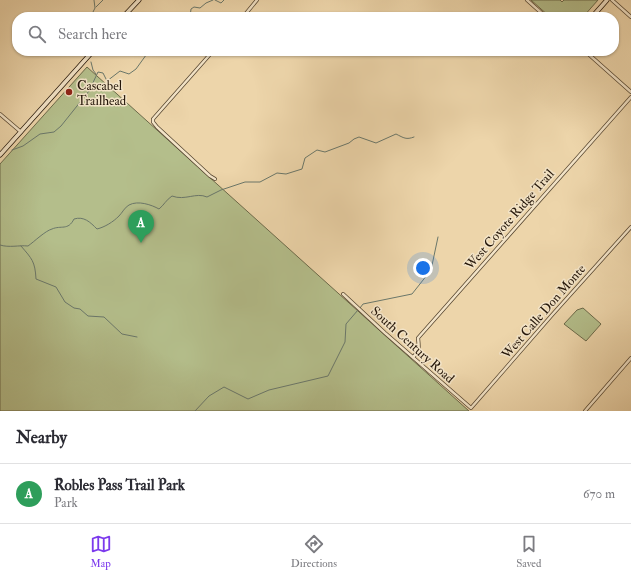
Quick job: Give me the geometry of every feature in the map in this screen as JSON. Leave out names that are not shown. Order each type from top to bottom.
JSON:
[{"type":"main road","points":[[128,12],[139,0]]},
{"type":"main road","points":[[596,12],[607,0]]},
{"type":"main road","points":[[0,155],[88,56]]},
{"type":"street","points":[[247,12],[257,0]]},
{"type":"street","points":[[527,0],[540,12]]},
{"type":"street","points":[[612,0],[631,17]]},
{"type":"street","points":[[209,56],[153,119],[153,122],[215,179]]},
{"type":"street","points":[[591,56],[631,92]]},
{"type":"street","name":"West Coyote Ridge Trail","points":[[413,358],[418,353],[420,348],[418,338],[631,97]]},
{"type":"street","points":[[0,114],[20,132]]},
{"type":"street","name":"West Calle Don Monte","points":[[471,408],[631,227]]},
{"type":"street","name":"South Century Road","points":[[343,294],[413,358],[471,408]]},
{"type":"street","points":[[585,411],[631,358]]},
{"type":"green space","points":[[531,0],[560,0],[562,2],[564,0],[598,0],[587,12],[544,12]]},
{"type":"green space","points":[[87,67],[469,411],[0,411],[0,164]]},
{"type":"green space","points":[[583,308],[601,324],[586,341],[564,324],[577,310]]},
{"type":"waterway","points":[[93,12],[95,8],[94,0]]},
{"type":"waterway","points":[[96,7],[103,0]]},
{"type":"waterway","points":[[191,12],[191,9],[194,7],[200,8],[213,0]]},
{"type":"waterway","points":[[215,0],[221,3],[224,0]]},
{"type":"waterway","points":[[12,150],[23,146],[40,134],[54,132],[61,126],[89,91],[98,72],[103,73],[107,81],[120,71],[129,74],[136,69],[145,56]]},
{"type":"waterway","points":[[91,62],[93,70],[96,74]]},
{"type":"waterway","points":[[0,245],[28,246],[49,230],[67,226],[72,223],[74,219],[78,218],[87,220],[97,229],[106,226],[119,216],[126,207],[136,203],[153,206],[159,209],[172,196],[181,198],[199,195],[207,197],[221,190],[245,182],[260,182],[277,173],[286,174],[302,169],[305,158],[317,150],[325,152],[349,143],[359,137],[376,143],[396,134],[405,138],[414,137]]},
{"type":"waterway","points":[[360,308],[363,304],[412,294],[431,270],[438,237]]},
{"type":"waterway","points":[[21,246],[32,261],[35,268],[36,279],[56,287],[65,302],[74,308],[80,309],[88,316],[104,317],[122,334],[137,337]]},
{"type":"waterway","points":[[195,411],[209,396],[224,387],[248,399],[269,390],[328,376],[345,342],[346,324],[358,310]]},
{"type":"place","name":"Cascabel Trailhead","points":[[69,92]]},
{"type":"place","name":"Robles Pass Trail Park","points":[[141,243]]}]
